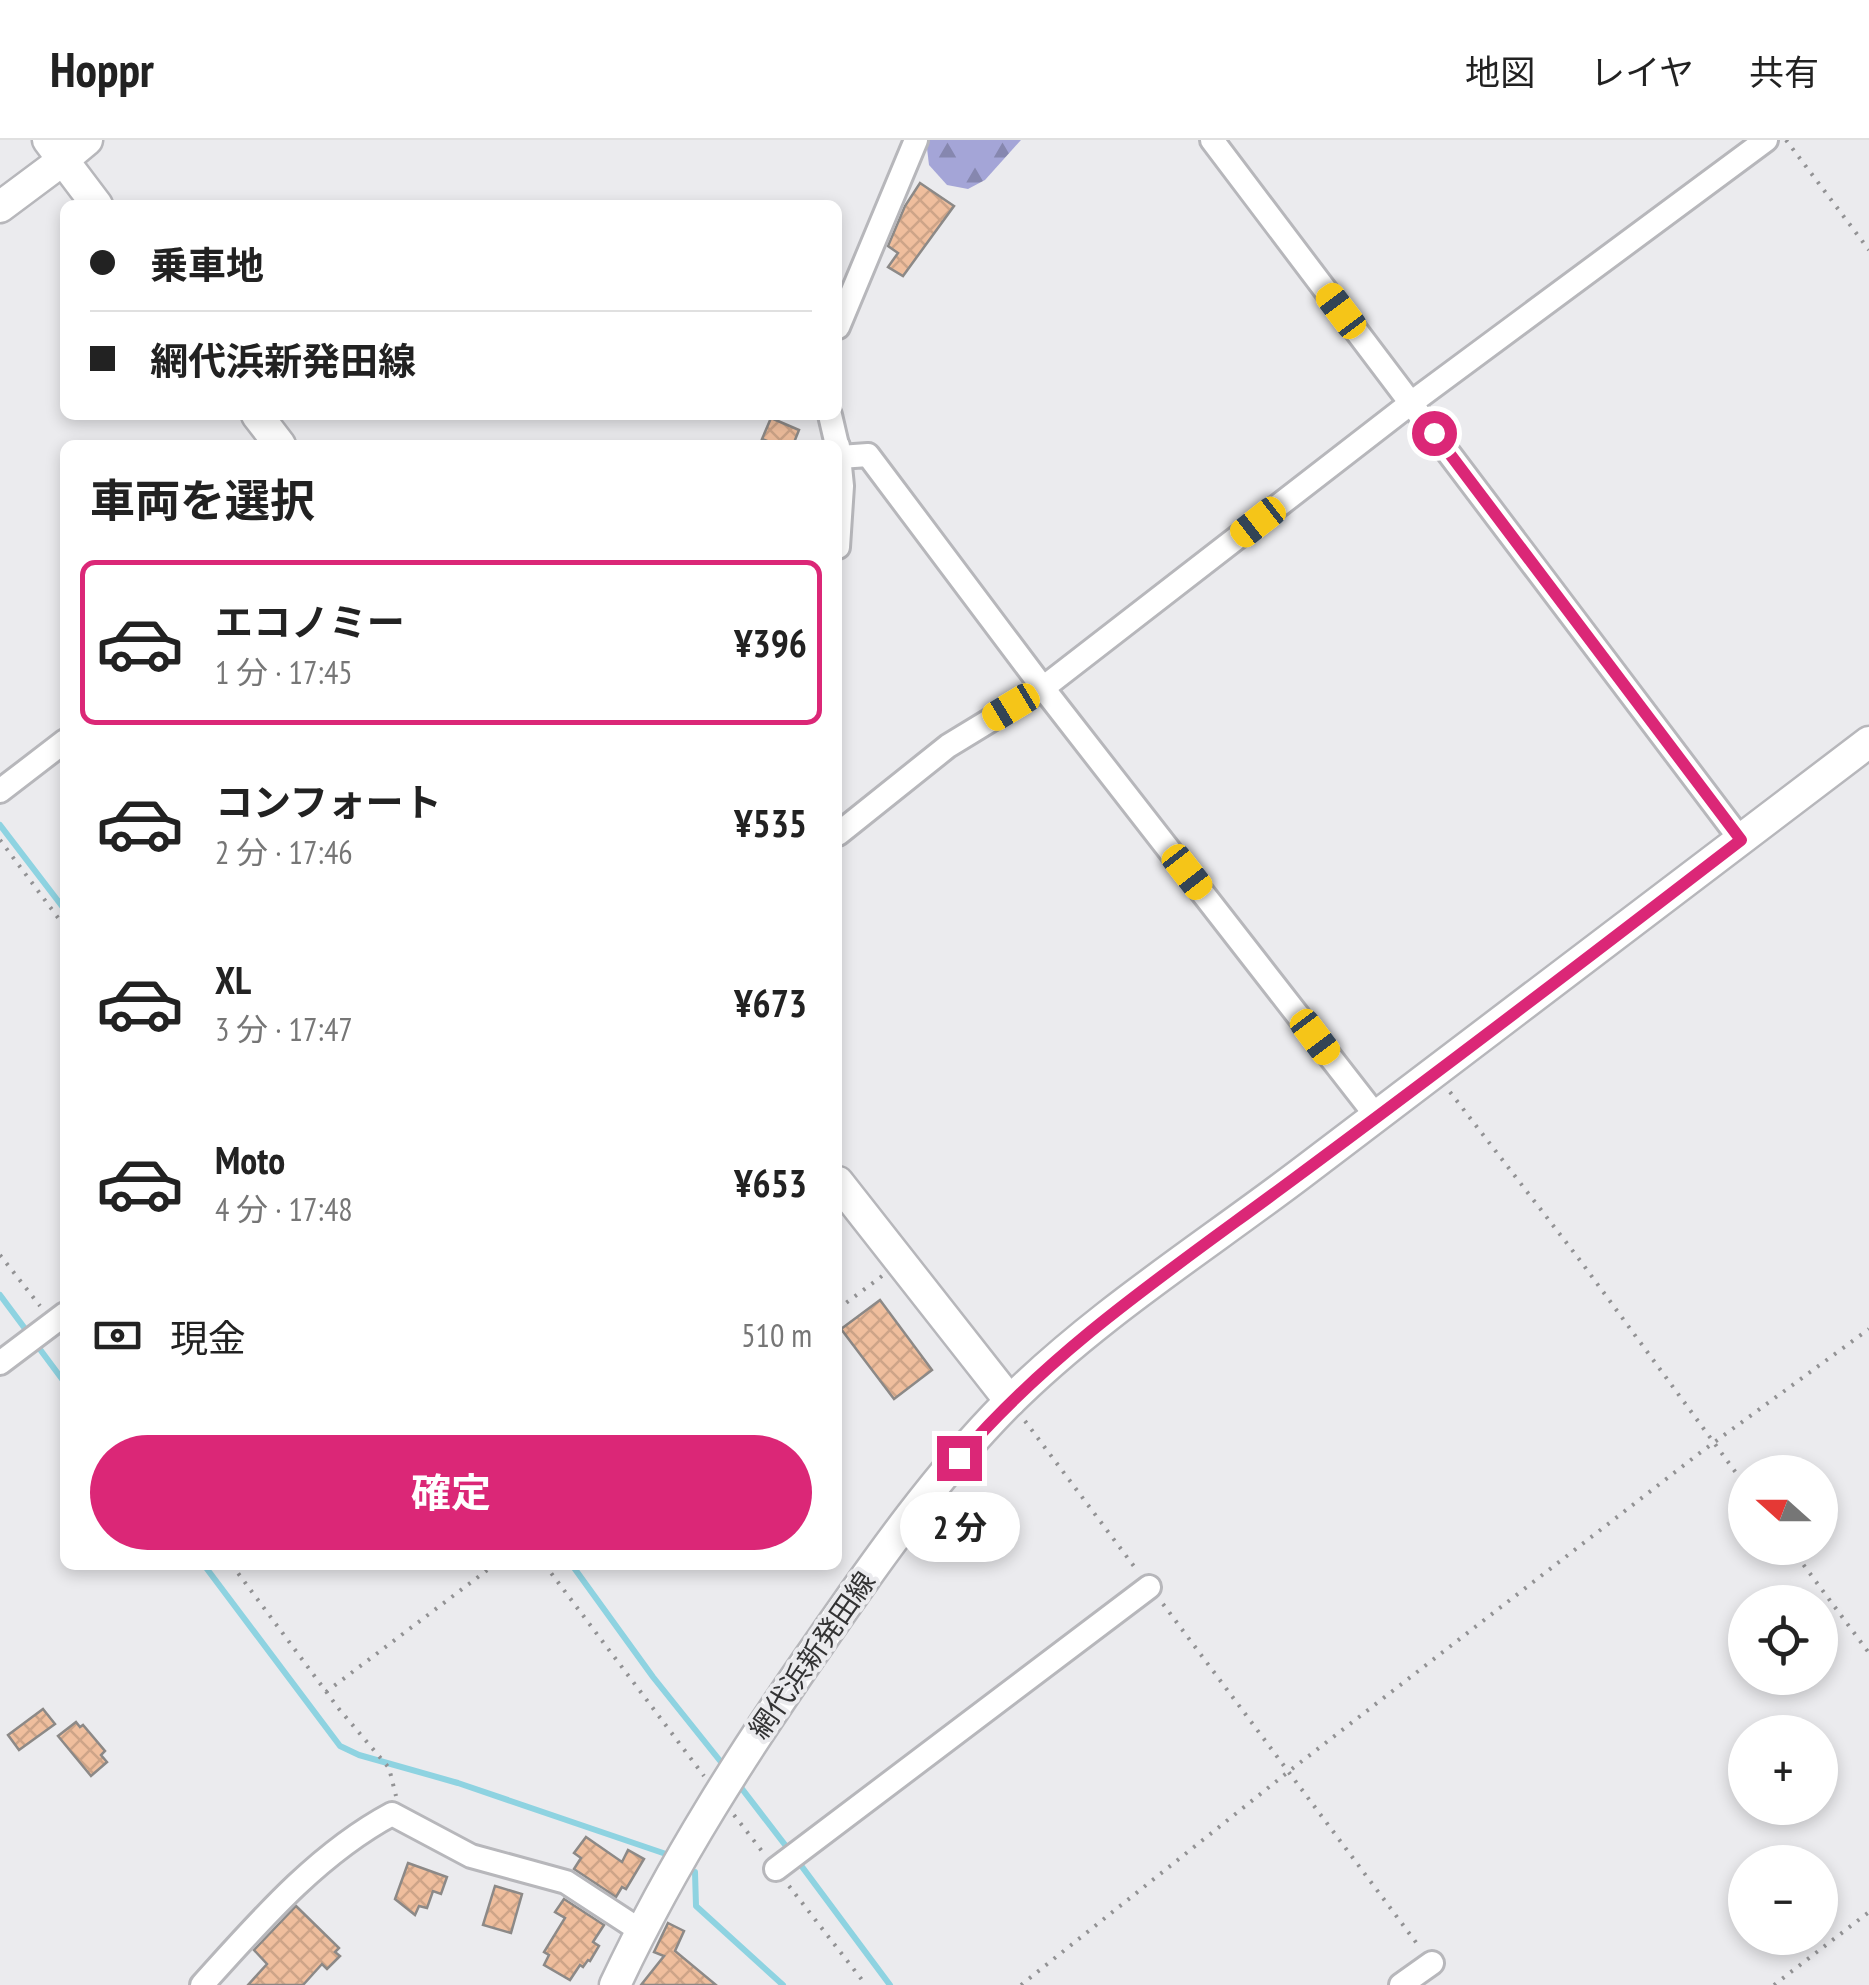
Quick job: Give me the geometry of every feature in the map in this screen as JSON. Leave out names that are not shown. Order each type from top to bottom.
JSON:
[{"type":"main road","points":[[0,208],[56,150],[87,140]]},
{"type":"main road","points":[[56,150],[93,200]]},
{"type":"main road","name":"網代浜新発田線","points":[[616,1985],[640,1930],[770,1714],[863,1580],[935,1486],[1010,1402],[1105,1318],[1869,742]]},
{"type":"main road","points":[[842,1187],[1010,1402]]},
{"type":"street","points":[[842,317],[916,140]]},
{"type":"street","points":[[1212,140],[1741,840]]},
{"type":"street","points":[[842,831],[948,746],[1043,688],[1411,403],[1766,140]]},
{"type":"street","points":[[842,450],[868,455],[1043,688],[1376,1116]]},
{"type":"street","points":[[0,790],[60,744]]},
{"type":"street","points":[[0,1363],[59,1318]]},
{"type":"street","points":[[776,1869],[1149,1586]]},
{"type":"street","points":[[202,1985],[250,1930],[333,1852],[392,1814],[471,1856],[566,1882],[640,1930]]},
{"type":"street","points":[[1401,1985],[1432,1963]]},
{"type":"path","points":[[1786,140],[1869,250]]},
{"type":"path","points":[[0,840],[60,920]]},
{"type":"path","points":[[1435,1072],[1728,1462]]},
{"type":"path","points":[[0,1254],[59,1318]]},
{"type":"path","points":[[842,1306],[899,1264]]},
{"type":"path","points":[[1020,1985],[1288,1772],[1714,1443],[1869,1329]]},
{"type":"path","points":[[1010,1402],[1432,1963]]},
{"type":"path","points":[[1804,1565],[1869,1653]]},
{"type":"path","points":[[236,1570],[326,1692],[390,1768],[401,1816]]},
{"type":"path","points":[[326,1692],[487,1570]]},
{"type":"path","points":[[549,1570],[866,1985]]},
{"type":"path","points":[[1774,1985],[1869,1912]]},
{"type":"green space","points":[[926,140],[1021,140],[985,180],[968,189],[947,185],[929,165]]},
{"type":"building","points":[[920,183],[954,206],[903,276],[888,267],[898,253],[888,246]]},
{"type":"building","points":[[770,420],[799,430],[795,440],[762,439]]},
{"type":"building","points":[[880,1300],[932,1370],[894,1399],[842,1328]]},
{"type":"building","points":[[43,1709],[55,1724],[19,1750],[8,1735]]},
{"type":"building","points":[[76,1722],[105,1751],[101,1755],[107,1762],[91,1776],[58,1736]]},
{"type":"building","points":[[586,1837],[622,1862],[628,1850],[644,1859],[626,1889],[622,1887],[616,1897],[574,1869],[581,1858],[574,1853]]},
{"type":"building","points":[[408,1863],[447,1877],[441,1894],[433,1891],[427,1908],[419,1906],[415,1915],[395,1899]]},
{"type":"building","points":[[495,1886],[522,1894],[511,1933],[483,1925]]},
{"type":"building","points":[[564,1899],[604,1925],[593,1942],[599,1946],[590,1961],[580,1965],[570,1980],[544,1965],[549,1955],[544,1952],[565,1918],[555,1912]]},
{"type":"building","points":[[296,1906],[339,1948],[335,1952],[340,1956],[327,1969],[322,1964],[303,1985],[248,1985],[267,1964],[254,1950]]},
{"type":"building","points":[[668,1923],[684,1931],[675,1951],[716,1985],[641,1985],[664,1956],[654,1952]]},
{"type":"waterway","points":[[0,825],[60,903]]},
{"type":"waterway","points":[[0,1295],[29,1334]]},
{"type":"waterway","points":[[36,1344],[60,1376]]},
{"type":"waterway","points":[[208,1570],[340,1746],[666,1854]]},
{"type":"waterway","points":[[576,1570],[725,1767]]},
{"type":"waterway","points":[[736,1781],[789,1850]]},
{"type":"waterway","points":[[797,1860],[890,1985]]},
{"type":"waterway","points":[[695,1872],[696,1906],[783,1985]]},
{"type":"route","points":[[959,1458],[1010,1402],[1105,1318],[1741,840],[1434,433]]}]
